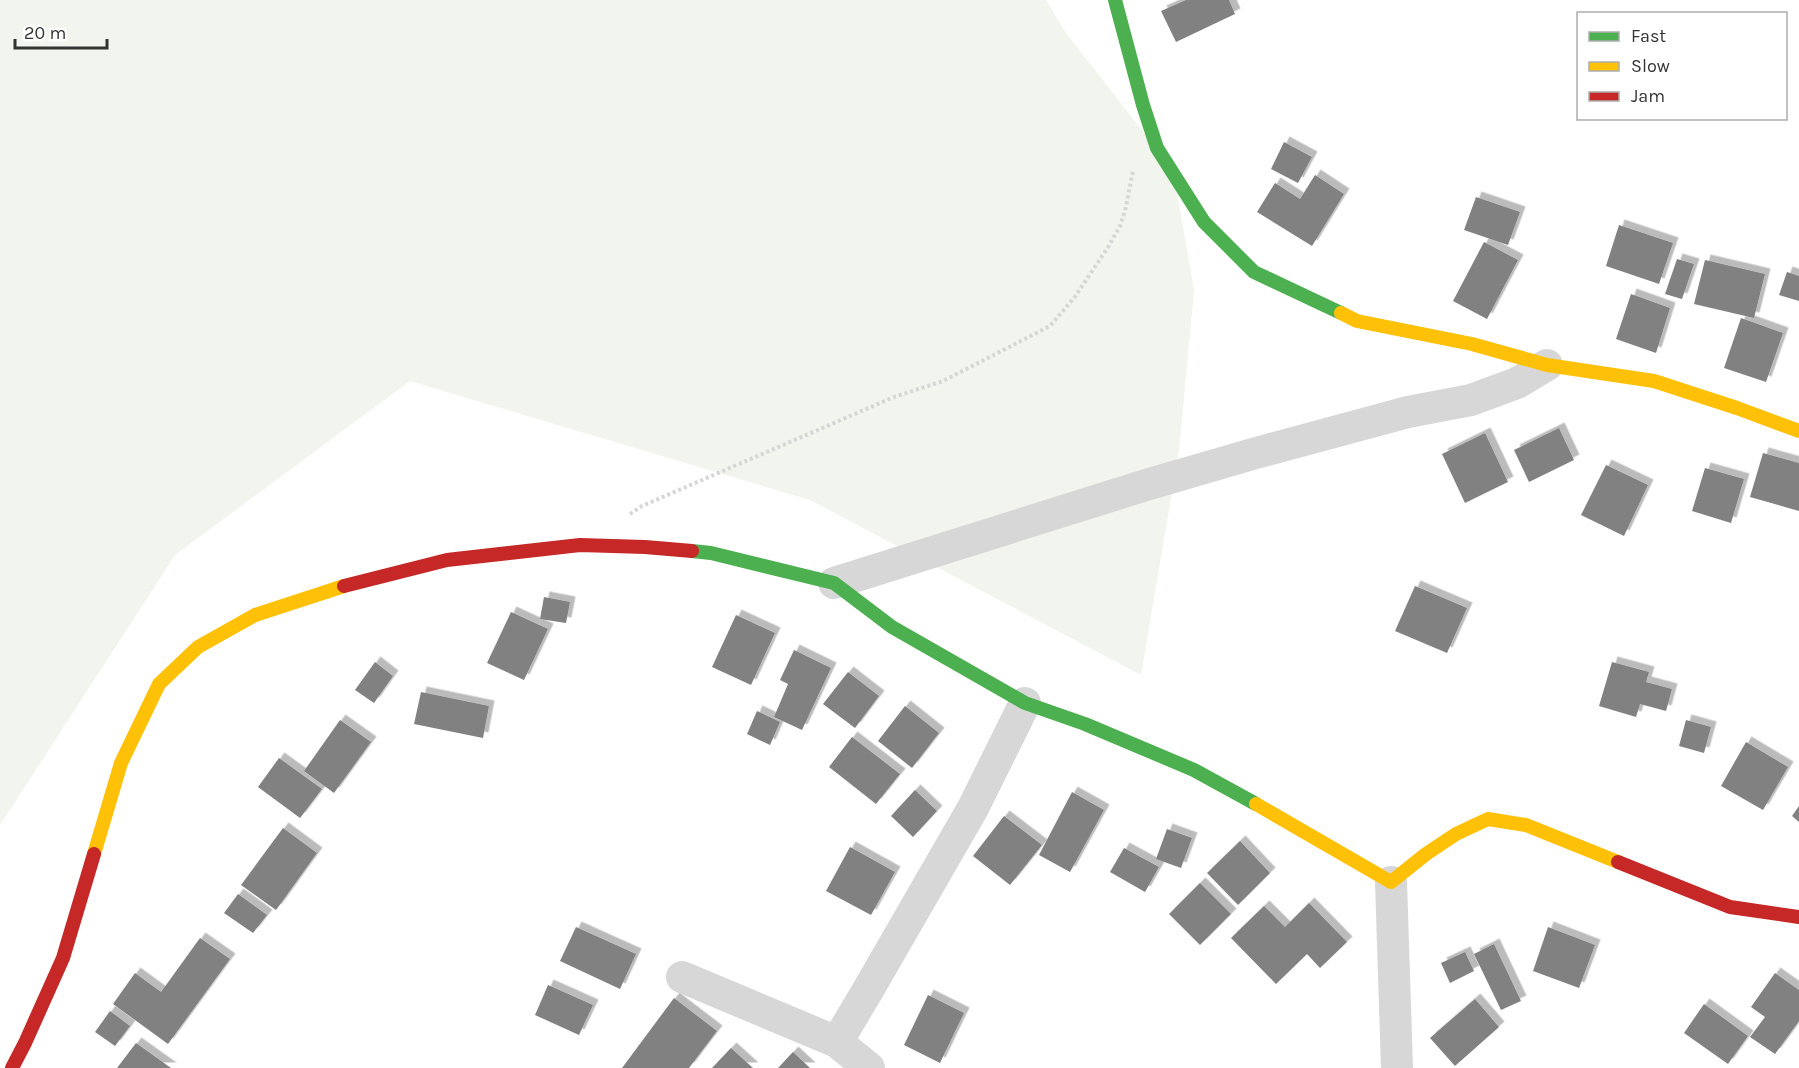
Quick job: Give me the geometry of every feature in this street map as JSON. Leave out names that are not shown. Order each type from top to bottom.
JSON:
[{"type":"street","points":[[1115,0],[1157,148],[1204,222],[1254,272],[1357,321],[1472,344],[1547,365],[1653,381],[1799,431]]},
{"type":"street","points":[[834,583],[1245,456],[1408,412],[1471,400],[1517,383],[1547,365]]},
{"type":"street","points":[[12,1068],[63,958],[121,763],[159,684],[198,646],[255,615],[346,585],[447,560],[580,544],[645,547],[711,553],[834,583],[892,627],[1025,703],[1084,724],[1194,770],[1392,882]]},
{"type":"street","points":[[837,1042],[973,807],[1025,703]]},
{"type":"street","points":[[1392,882],[1426,854],[1456,834],[1488,819],[1526,825],[1730,907],[1799,917]]},
{"type":"street","points":[[1392,882],[1397,1068]]},
{"type":"street","points":[[682,977],[837,1042],[869,1068]]},
{"type":"path","points":[[624,517],[642,506],[810,432],[894,397],[944,381],[1050,326],[1074,298],[1120,226],[1134,169]]},
{"type":"shaded area","points":[[0,0],[1046,0],[1066,33],[1173,170],[1194,290],[1179,451],[1141,675],[810,500],[410,381],[175,555],[0,825]]},
{"type":"building","points":[[1186,0],[1229,0],[1235,14],[1176,42],[1161,11]]},
{"type":"building","points":[[1284,142],[1312,157],[1298,183],[1271,169]]},
{"type":"building","points":[[1315,175],[1344,194],[1312,246],[1257,212],[1275,183],[1300,199]]},
{"type":"building","points":[[1476,197],[1520,212],[1508,245],[1464,230]]},
{"type":"building","points":[[1619,225],[1673,243],[1659,284],[1606,266]]},
{"type":"building","points":[[1484,242],[1518,260],[1487,319],[1453,301]]},
{"type":"building","points":[[1677,259],[1694,264],[1682,299],[1665,294]]},
{"type":"building","points":[[1705,260],[1765,274],[1754,318],[1694,304]]},
{"type":"building","points":[[1787,272],[1799,276],[1799,301],[1779,295]]},
{"type":"building","points":[[1631,294],[1670,308],[1656,353],[1616,339]]},
{"type":"building","points":[[1741,318],[1783,333],[1766,382],[1724,368]]},
{"type":"building","points":[[1559,428],[1574,460],[1529,482],[1514,450]]},
{"type":"building","points":[[1485,433],[1508,482],[1465,503],[1442,454]]},
{"type":"building","points":[[1763,453],[1799,463],[1799,511],[1750,497]]},
{"type":"building","points":[[1606,465],[1648,485],[1624,536],[1581,515]]},
{"type":"building","points":[[1705,468],[1744,479],[1731,523],[1692,511]]},
{"type":"building","points":[[1415,586],[1467,608],[1447,653],[1395,631]]},
{"type":"building","points":[[544,597],[570,602],[566,623],[540,619]]},
{"type":"building","points":[[511,612],[548,629],[524,680],[487,663]]},
{"type":"building","points":[[736,615],[775,633],[751,685],[712,667]]},
{"type":"building","points":[[794,650],[831,668],[802,730],[774,717],[788,684],[780,680]]},
{"type":"building","points":[[375,662],[393,676],[374,703],[355,690]]},
{"type":"building","points":[[1612,662],[1649,672],[1646,682],[1672,689],[1666,711],[1640,704],[1636,717],[1599,706]]},
{"type":"building","points":[[848,672],[879,696],[855,728],[823,704]]},
{"type":"building","points":[[421,692],[489,706],[483,738],[414,724]]},
{"type":"building","points":[[905,706],[939,733],[912,768],[878,741]]},
{"type":"building","points":[[757,711],[780,722],[770,745],[747,734]]},
{"type":"building","points":[[340,720],[371,742],[334,793],[304,771]]},
{"type":"building","points":[[1686,720],[1711,727],[1704,753],[1679,746]]},
{"type":"building","points":[[852,737],[900,774],[876,804],[829,767]]},
{"type":"building","points":[[1746,742],[1788,767],[1763,810],[1721,786]]},
{"type":"building","points":[[279,758],[322,789],[300,818],[258,787]]},
{"type":"building","points":[[915,790],[937,811],[913,837],[891,816]]},
{"type":"building","points":[[1072,792],[1104,810],[1070,872],[1039,855]]},
{"type":"building","points":[[1799,806],[1799,822],[1792,816]]},
{"type":"building","points":[[1004,816],[1042,845],[1010,885],[973,856]]},
{"type":"building","points":[[283,828],[317,853],[276,910],[241,885]]},
{"type":"building","points":[[1167,829],[1192,838],[1181,868],[1156,859]]},
{"type":"building","points":[[1240,841],[1270,873],[1238,905],[1207,873]]},
{"type":"building","points":[[850,847],[895,872],[871,915],[826,891]]},
{"type":"building","points":[[1124,848],[1159,867],[1145,892],[1110,872]]},
{"type":"building","points":[[1200,883],[1231,914],[1200,945],[1169,914]]},
{"type":"building","points":[[238,894],[267,915],[253,933],[224,913]]},
{"type":"building","points":[[1309,903],[1347,942],[1320,968],[1307,954],[1276,984],[1231,938],[1264,906],[1285,927]]},
{"type":"building","points":[[576,927],[636,954],[620,989],[560,961]]},
{"type":"building","points":[[1548,927],[1595,945],[1579,988],[1533,971]]},
{"type":"building","points":[[200,938],[230,959],[168,1044],[113,1004],[135,973],[161,992]]},
{"type":"building","points":[[1494,944],[1521,1001],[1501,1010],[1474,954]]},
{"type":"building","points":[[1465,952],[1474,971],[1450,983],[1441,963]]},
{"type":"building","points":[[1775,973],[1799,990],[1799,1021],[1775,1054],[1750,1037],[1765,1017],[1751,1007]]},
{"type":"building","points":[[548,985],[593,1005],[579,1035],[535,1015]]},
{"type":"building","points":[[928,995],[964,1013],[940,1063],[904,1045]]},
{"type":"building","points":[[674,998],[717,1031],[689,1068],[622,1068]]},
{"type":"building","points":[[1475,999],[1499,1027],[1455,1066],[1430,1038]]},
{"type":"building","points":[[1704,1004],[1748,1036],[1728,1064],[1684,1033]]},
{"type":"building","points":[[110,1011],[130,1026],[115,1046],[95,1032]]},
{"type":"building","points":[[136,1043],[171,1068],[117,1068]]},
{"type":"building","points":[[731,1048],[753,1068],[712,1068]]},
{"type":"building","points":[[793,1052],[810,1068],[778,1068]]},
{"type":"traffic: fast","points":[[1115,0],[1157,148],[1204,222],[1254,272],[1341,313]]},
{"type":"traffic: fast","points":[[692,551],[711,553],[834,583],[892,627],[1025,703],[1085,724],[1194,770],[1256,804]]},
{"type":"traffic: slow","points":[[1341,313],[1357,321],[1472,344],[1547,365],[1654,381],[1799,431]]},
{"type":"traffic: slow","points":[[94,854],[121,763],[159,684],[198,647],[255,615],[344,586]]},
{"type":"traffic: slow","points":[[1256,804],[1391,882],[1456,834],[1488,819],[1526,825],[1618,862]]},
{"type":"traffic: jam","points":[[344,586],[447,560],[580,545],[692,551]]},
{"type":"traffic: jam","points":[[12,1068],[63,958],[94,854]]},
{"type":"traffic: jam","points":[[1618,862],[1730,907],[1799,917]]}]
